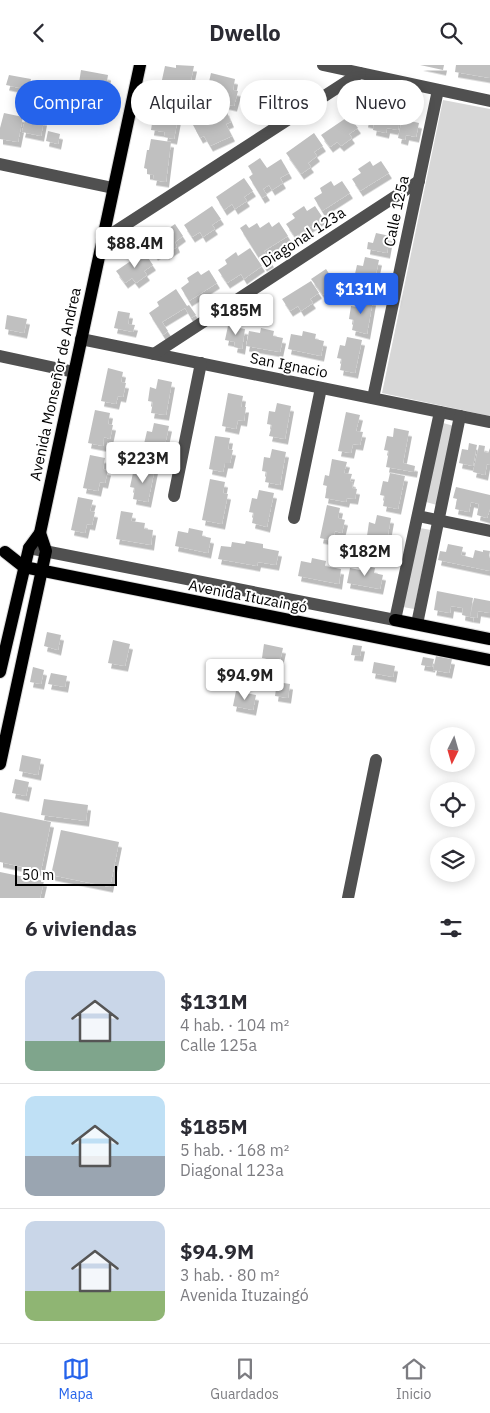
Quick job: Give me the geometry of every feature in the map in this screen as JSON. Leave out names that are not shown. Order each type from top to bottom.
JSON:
[{"type":"main road","name":"Avenida Monseñor de Andrea","points":[[0,672],[29,548],[40,533],[140,65]]},
{"type":"main road","points":[[0,764],[2,745],[46,551],[40,533]]},
{"type":"main road","name":"Avenida Ituzaingó","points":[[2,552],[29,548]]},
{"type":"main road","name":"Avenida Ituzaingó","points":[[2,552],[24,567],[42,571],[490,660]]},
{"type":"main road","name":"Avenida Ituzaingó","points":[[395,620],[490,639]]},
{"type":"street","points":[[323,65],[490,101]]},
{"type":"street","points":[[102,240],[360,73]]},
{"type":"street","name":"Calle 125a","points":[[373,399],[438,90]]},
{"type":"street","points":[[0,164],[113,188]]},
{"type":"street","name":"Diagonal 123a","points":[[154,354],[419,181]]},
{"type":"street","name":"San Ignacio","points":[[81,339],[490,422]]},
{"type":"street","points":[[0,356],[74,372]]},
{"type":"street","points":[[174,496],[201,363]]},
{"type":"street","points":[[294,518],[321,388]]},
{"type":"street","points":[[395,620],[440,412]]},
{"type":"street","points":[[417,624],[460,416]]},
{"type":"street","points":[[418,516],[490,531]]},
{"type":"street","name":"Avenida Ituzaingó","points":[[29,548],[395,620]]},
{"type":"street","points":[[348,898],[376,760]]},
{"type":"shaded area","points":[[443,100],[490,109],[490,416],[382,393]]},
{"type":"shaded area","points":[[443,423],[454,426],[437,505],[426,502]]},
{"type":"shaded area","points":[[420,528],[431,530],[414,609],[403,607]]},
{"type":"building","points":[[176,65],[194,66],[191,80],[162,80],[165,66],[176,68]]},
{"type":"building","points":[[420,65],[444,65],[443,70]]},
{"type":"building","points":[[456,65],[490,65],[490,78],[455,72]]},
{"type":"building","points":[[81,70],[108,75],[107,80],[79,80]]},
{"type":"building","points":[[211,73],[235,79],[233,90],[238,91],[234,106],[230,105],[230,80],[209,80]]},
{"type":"building","points":[[9,75],[31,79],[15,80],[15,87],[6,85]]},
{"type":"building","points":[[4,113],[15,115],[15,125],[21,125],[18,142],[0,139],[0,128]]},
{"type":"building","points":[[337,124],[356,125],[358,128],[349,134],[352,138],[341,146],[337,142],[330,147],[321,135]]},
{"type":"building","points":[[24,125],[43,125],[41,136],[22,132]]},
{"type":"building","points":[[152,125],[177,125],[174,139],[164,137],[165,132],[151,130]]},
{"type":"building","points":[[193,125],[226,125],[232,136],[210,146],[204,136],[200,138]]},
{"type":"building","points":[[374,125],[399,125],[398,130],[387,128],[386,133],[373,130]]},
{"type":"building","points":[[401,125],[419,125],[416,137],[406,135],[405,140],[398,138]]},
{"type":"building","points":[[48,131],[60,134],[58,144],[46,141]]},
{"type":"building","points":[[314,133],[323,146],[314,152],[317,156],[308,163],[311,167],[301,174],[286,153]]},
{"type":"building","points":[[151,139],[171,142],[166,182],[153,180],[154,175],[147,174],[147,169],[144,168]]},
{"type":"building","points":[[260,158],[267,168],[281,159],[289,173],[280,178],[283,183],[272,190],[269,185],[263,189],[267,195],[262,198],[249,177],[253,174],[248,166]]},
{"type":"building","points":[[370,161],[373,166],[381,161],[389,173],[360,191],[352,179],[361,173],[358,169]]},
{"type":"building","points":[[244,178],[253,191],[244,197],[247,201],[235,209],[232,204],[224,210],[216,197]]},
{"type":"building","points":[[331,181],[334,186],[342,181],[350,193],[322,211],[314,198],[322,193],[320,188]]},
{"type":"building","points":[[212,206],[221,219],[212,225],[215,229],[203,237],[200,232],[192,237],[184,225]]},
{"type":"building","points":[[304,206],[307,211],[315,206],[323,218],[295,237],[286,224],[295,218],[292,214]]},
{"type":"building","points":[[269,222],[272,227],[279,222],[288,236],[264,251],[271,262],[264,266],[240,228],[246,224],[249,228],[257,223],[260,228]]},
{"type":"building","points":[[175,224],[183,236],[175,242],[177,247],[166,254],[163,250],[155,255],[147,243]]},
{"type":"building","points":[[376,233],[390,236],[387,253],[367,249],[368,242],[373,243]]},
{"type":"building","points":[[250,248],[262,266],[244,279],[241,274],[227,283],[218,270],[227,264],[225,260],[236,252],[238,256]]},
{"type":"building","points":[[144,252],[153,265],[144,271],[147,275],[136,283],[132,278],[125,283],[116,271]]},
{"type":"building","points":[[365,257],[379,260],[372,293],[357,290],[359,279],[354,278],[357,265],[363,266]]},
{"type":"building","points":[[326,269],[334,281],[326,287],[329,291],[323,295],[311,279]]},
{"type":"building","points":[[209,270],[217,283],[189,301],[181,288],[189,282],[187,278],[198,271],[201,275]]},
{"type":"building","points":[[311,281],[319,293],[310,299],[313,303],[301,311],[298,306],[290,311],[282,299]]},
{"type":"building","points":[[176,289],[187,306],[189,305],[196,315],[191,318],[185,308],[162,322],[168,331],[163,335],[149,313],[159,306],[157,302]]},
{"type":"building","points":[[359,298],[373,300],[367,334],[352,330],[354,320],[349,319],[351,306],[357,307]]},
{"type":"building","points":[[118,311],[130,313],[128,324],[135,325],[133,332],[114,328]]},
{"type":"building","points":[[7,315],[27,319],[24,333],[5,329]]},
{"type":"building","points":[[228,326],[245,329],[242,349],[234,347],[235,342],[225,340]]},
{"type":"building","points":[[261,328],[274,331],[273,336],[283,338],[280,352],[246,346],[249,331],[260,333]]},
{"type":"building","points":[[303,331],[316,334],[315,339],[324,341],[321,356],[288,349],[291,334],[302,336]]},
{"type":"building","points":[[347,337],[362,340],[355,373],[340,370],[342,359],[337,358],[340,345],[345,346]]},
{"type":"building","points":[[108,368],[123,372],[121,382],[126,383],[123,397],[118,396],[116,404],[101,401]]},
{"type":"building","points":[[158,379],[172,382],[166,415],[151,413],[153,402],[148,401],[150,387],[156,389]]},
{"type":"building","points":[[228,393],[243,396],[241,407],[246,407],[244,421],[238,420],[236,429],[222,426]]},
{"type":"building","points":[[277,403],[291,406],[285,439],[269,436],[272,425],[267,424],[269,411],[275,412]]},
{"type":"building","points":[[95,410],[110,413],[108,424],[113,425],[110,439],[104,437],[103,446],[88,443]]},
{"type":"building","points":[[346,412],[360,415],[356,431],[363,432],[360,445],[353,444],[351,453],[338,451]]},
{"type":"building","points":[[154,423],[169,426],[162,459],[147,456],[149,445],[144,444],[147,431],[152,432]]},
{"type":"building","points":[[394,428],[409,431],[403,463],[415,466],[414,472],[386,467],[389,451],[384,450],[387,436],[393,437]]},
{"type":"building","points":[[215,436],[230,438],[228,449],[233,450],[230,463],[225,463],[223,472],[209,469]]},
{"type":"building","points":[[469,443],[477,445],[473,466],[459,463],[462,449],[468,450]]},
{"type":"building","points":[[479,445],[485,446],[484,452],[488,453],[490,448],[490,465],[487,464],[485,475],[473,472]]},
{"type":"building","points":[[272,449],[286,452],[280,485],[265,482],[267,472],[262,471],[264,457],[270,458]]},
{"type":"building","points":[[90,455],[105,458],[103,469],[108,470],[105,483],[100,482],[98,491],[83,488]]},
{"type":"building","points":[[332,459],[347,462],[344,473],[352,474],[350,481],[353,482],[352,488],[357,489],[355,499],[347,498],[346,502],[325,498],[327,486],[323,485],[325,475],[329,476]]},
{"type":"building","points":[[140,466],[155,468],[148,502],[133,499],[135,488],[130,487],[133,473],[139,475]]},
{"type":"building","points":[[390,473],[405,476],[398,509],[383,506],[385,496],[380,495],[383,481],[388,482]]},
{"type":"building","points":[[210,479],[225,482],[223,493],[228,494],[222,524],[202,520]]},
{"type":"building","points":[[456,487],[490,495],[490,509],[487,518],[477,515],[479,504],[471,502],[469,512],[455,509],[457,499],[453,498]]},
{"type":"building","points":[[259,490],[274,493],[267,527],[252,523],[254,513],[249,512],[252,498],[257,499]]},
{"type":"building","points":[[78,497],[93,500],[90,511],[95,512],[92,525],[87,524],[85,533],[71,530]]},
{"type":"building","points":[[327,505],[340,508],[338,518],[345,520],[342,533],[335,531],[333,541],[320,538]]},
{"type":"building","points":[[121,511],[133,513],[131,521],[145,523],[144,529],[153,530],[151,545],[116,539]]},
{"type":"building","points":[[377,515],[391,518],[385,551],[369,548],[371,537],[367,536],[369,522],[375,524]]},
{"type":"building","points":[[189,528],[203,531],[202,536],[211,538],[208,553],[175,546],[178,531],[188,533]]},
{"type":"building","points":[[246,541],[263,544],[263,548],[279,551],[276,565],[258,562],[257,566],[218,559],[221,546],[231,547],[232,542],[245,544]]},
{"type":"building","points":[[448,544],[463,547],[461,555],[473,558],[475,550],[490,551],[490,571],[438,560],[440,551],[446,552]]},
{"type":"building","points":[[312,558],[326,561],[325,566],[341,569],[339,584],[298,576],[301,561],[311,563]]},
{"type":"building","points":[[361,565],[375,568],[374,573],[383,575],[380,589],[347,583],[350,568],[360,570]]},
{"type":"building","points":[[437,591],[473,598],[470,617],[462,615],[463,608],[451,606],[450,613],[434,610]]},
{"type":"building","points":[[474,598],[490,601],[490,613],[478,611],[477,618],[470,617]]},
{"type":"building","points":[[47,632],[61,635],[58,650],[44,646]]},
{"type":"building","points":[[113,640],[130,644],[125,666],[108,663]]},
{"type":"building","points":[[264,644],[283,648],[280,661],[262,658]]},
{"type":"building","points":[[353,645],[362,646],[360,656],[351,655]]},
{"type":"building","points":[[436,656],[452,659],[449,673],[433,670]]},
{"type":"building","points":[[423,657],[434,659],[432,667],[421,665]]},
{"type":"building","points":[[374,662],[395,666],[393,677],[372,673]]},
{"type":"building","points":[[33,667],[44,670],[41,684],[30,682]]},
{"type":"building","points":[[51,673],[67,676],[65,687],[48,684]]},
{"type":"building","points":[[277,682],[290,684],[288,698],[275,696]]},
{"type":"building","points":[[236,691],[256,695],[253,710],[233,706]]},
{"type":"building","points":[[22,755],[41,759],[38,775],[19,771]]},
{"type":"building","points":[[15,779],[29,782],[26,796],[12,793]]},
{"type":"building","points":[[44,799],[88,805],[86,821],[41,815]]},
{"type":"building","points":[[0,812],[51,822],[41,871],[0,862]]},
{"type":"building","points":[[61,830],[119,842],[110,887],[51,875]]},
{"type":"building","points":[[0,872],[44,881],[40,898],[0,898]]}]
